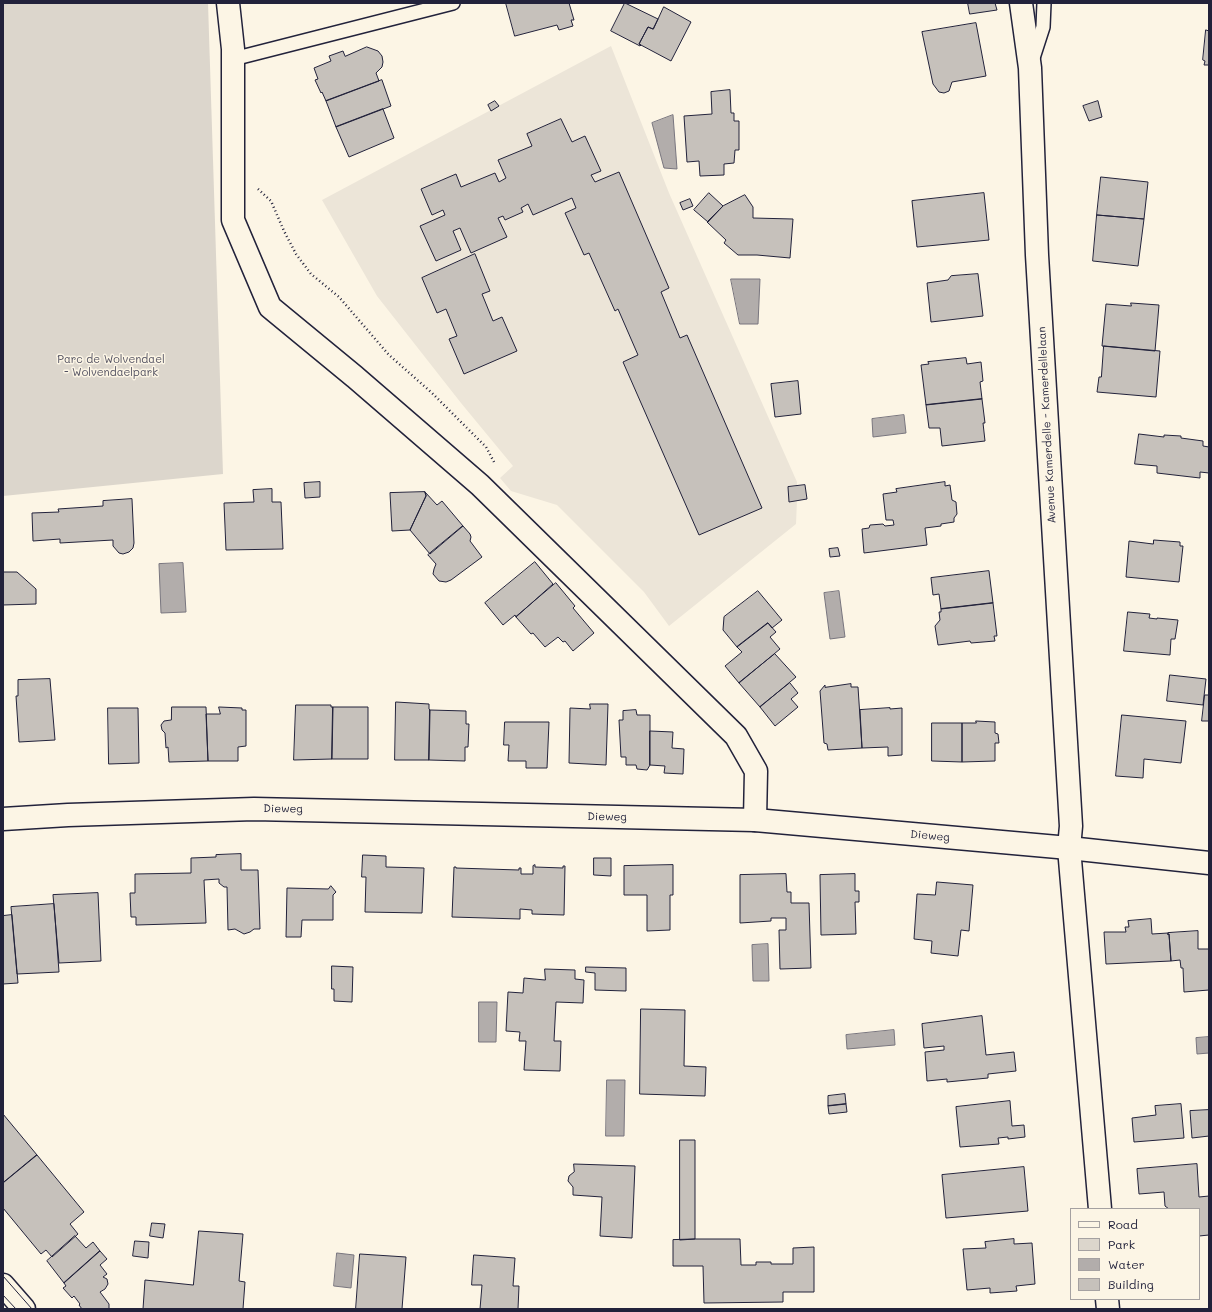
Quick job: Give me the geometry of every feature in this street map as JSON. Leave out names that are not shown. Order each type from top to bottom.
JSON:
[{"type":"street","points":[[228,3],[233,59],[233,220],[270,306],[480,485],[736,736],[756,771],[755,820]]},
{"type":"street","name":"Avenue Kamerdelle - Kamerdellelaan","points":[[1021,3],[1030,68],[1038,255],[1071,818],[1069,848],[1100,1208]]},
{"type":"street","name":"Dieweg","points":[[3,819],[68,815],[258,809],[755,820],[1069,848],[1209,864]]},
{"type":"lane","points":[[233,59],[453,3]]},
{"type":"lane","points":[[1030,68],[1043,27],[1044,3]]},
{"type":"path","points":[[233,176],[254,185],[271,201],[296,254],[311,274],[339,297],[389,355],[432,393],[486,447],[496,466],[498,490],[497,501]]},
{"type":"shaded area","points":[[611,46],[669,193],[797,482],[797,486],[788,488],[789,501],[797,500],[796,524],[669,626],[644,592],[557,505],[511,491],[500,478],[513,466],[461,403],[377,296],[322,200]]},
{"type":"green space","name":"Parc de Wolvendael - Wolvendaelpark","points":[[3,3],[208,3],[223,474],[3,496]]},
{"type":"water","points":[[673,115],[677,169],[664,168],[652,123]]},
{"type":"water","points":[[731,279],[760,279],[758,324],[740,324]]},
{"type":"water","points":[[904,415],[906,433],[873,437],[872,419]]},
{"type":"water","points":[[183,563],[186,612],[161,613],[159,564]]},
{"type":"water","points":[[839,591],[845,637],[830,639],[824,593]]},
{"type":"water","points":[[768,944],[769,981],[753,981],[752,945]]},
{"type":"water","points":[[479,1002],[497,1002],[496,1042],[479,1042]]},
{"type":"water","points":[[894,1030],[895,1045],[847,1049],[846,1035]]},
{"type":"water","points":[[1209,1037],[1209,1053],[1197,1054],[1196,1038]]},
{"type":"water","points":[[607,1080],[625,1080],[624,1136],[606,1136]]},
{"type":"water","points":[[337,1253],[354,1255],[351,1288],[334,1286]]},
{"type":"building","points":[[506,3],[569,3],[574,20],[571,20],[573,26],[559,30],[557,25],[515,36]]},
{"type":"building","points":[[625,3],[658,19],[653,29],[648,27],[639,44],[641,45],[640,46],[611,31]]},
{"type":"building","points":[[968,3],[995,3],[997,10],[970,14]]},
{"type":"building","points":[[664,7],[691,22],[671,61],[639,44],[648,27],[653,29]]},
{"type":"building","points":[[976,23],[986,76],[952,82],[949,91],[944,93],[939,92],[933,84],[922,32]]},
{"type":"building","points":[[1206,30],[1209,31],[1209,65],[1204,65],[1205,61],[1203,60]]},
{"type":"building","points":[[367,47],[378,51],[382,56],[382,67],[376,73],[379,81],[326,101],[315,80],[318,79],[314,68],[331,61],[329,56],[343,51],[345,56]]},
{"type":"building","points":[[382,80],[391,106],[336,127],[326,101]]},
{"type":"building","points":[[730,90],[731,113],[734,113],[734,121],[739,121],[739,150],[735,150],[734,163],[724,164],[724,175],[700,176],[699,161],[687,162],[684,116],[712,114],[711,92]]},
{"type":"building","points":[[495,101],[499,106],[491,111],[488,105]]},
{"type":"building","points":[[1098,101],[1102,117],[1089,121],[1083,106]]},
{"type":"building","points":[[383,109],[394,138],[349,157],[336,127]]},
{"type":"building","points":[[561,119],[572,142],[585,136],[601,171],[591,175],[595,182],[619,172],[669,288],[661,292],[680,338],[687,335],[762,508],[699,535],[623,362],[638,355],[618,309],[615,311],[589,253],[584,255],[565,213],[576,208],[572,198],[533,215],[528,204],[521,208],[523,212],[505,220],[503,216],[498,218],[507,237],[471,253],[460,228],[453,231],[461,250],[436,261],[420,226],[445,215],[443,210],[432,215],[421,189],[456,174],[461,187],[495,173],[499,182],[506,178],[498,160],[532,146],[527,134]]},
{"type":"building","points":[[1101,177],[1148,182],[1144,219],[1097,215]]},
{"type":"building","points":[[709,193],[723,206],[708,222],[694,210]]},
{"type":"building","points":[[984,193],[989,240],[917,247],[912,201]]},
{"type":"building","points":[[745,195],[753,207],[753,218],[793,219],[790,258],[738,255],[724,243],[726,240],[707,222],[723,206]]},
{"type":"building","points":[[690,199],[693,206],[683,210],[680,203]]},
{"type":"building","points":[[1097,215],[1144,219],[1138,266],[1093,261]]},
{"type":"building","points":[[475,254],[490,291],[482,294],[493,321],[502,317],[517,351],[464,374],[449,339],[457,336],[446,309],[437,313],[422,278]]},
{"type":"building","points":[[978,274],[983,316],[931,322],[927,283],[948,280],[951,276]]},
{"type":"building","points":[[1131,303],[1159,305],[1155,351],[1102,346],[1106,304],[1131,306]]},
{"type":"building","points":[[1104,346],[1160,351],[1156,397],[1097,392],[1099,377],[1101,377]]},
{"type":"building","points":[[966,358],[967,364],[981,362],[983,381],[980,382],[982,399],[926,405],[921,365],[929,364],[928,362]]},
{"type":"building","points":[[798,381],[801,414],[775,417],[771,384]]},
{"type":"building","points":[[982,399],[985,423],[983,423],[985,441],[942,446],[940,428],[929,428],[926,405]]},
{"type":"building","points":[[1139,434],[1164,437],[1164,435],[1181,436],[1181,438],[1203,441],[1203,446],[1209,447],[1209,473],[1200,472],[1200,478],[1157,473],[1157,466],[1135,464]]},
{"type":"building","points":[[320,482],[320,497],[305,498],[304,483]]},
{"type":"building","points":[[945,482],[945,486],[950,485],[952,500],[956,502],[957,514],[954,518],[954,522],[941,524],[941,526],[925,528],[927,545],[864,553],[862,529],[869,528],[870,525],[894,525],[893,520],[886,520],[883,494],[897,492],[896,489]]},
{"type":"building","points":[[805,485],[807,499],[789,502],[788,487]]},
{"type":"building","points":[[272,489],[272,502],[281,502],[283,549],[226,550],[224,503],[254,502],[253,490]]},
{"type":"building","points":[[425,492],[426,496],[410,530],[392,531],[390,493]]},
{"type":"building","points":[[425,492],[437,505],[442,501],[463,526],[430,554],[410,530],[426,496]]},
{"type":"building","points":[[132,499],[134,543],[133,548],[129,552],[123,554],[119,553],[113,546],[113,540],[60,543],[60,539],[33,541],[32,513],[59,512],[58,509],[103,506],[103,501]]},
{"type":"building","points":[[463,526],[470,534],[470,541],[482,557],[451,580],[446,582],[439,581],[433,574],[436,564],[428,555]]},
{"type":"building","points":[[1154,540],[1180,542],[1180,546],[1183,546],[1179,582],[1126,577],[1129,541],[1153,544]]},
{"type":"building","points":[[838,548],[840,556],[830,557],[829,549]]},
{"type":"building","points":[[535,562],[553,584],[516,617],[515,615],[503,625],[485,603]]},
{"type":"building","points":[[989,571],[993,603],[941,609],[939,594],[933,595],[931,578]]},
{"type":"building","points":[[3,572],[17,572],[36,589],[36,604],[3,605]]},
{"type":"building","points":[[556,583],[575,606],[573,608],[594,633],[573,651],[565,641],[563,642],[558,637],[545,647],[516,617]]},
{"type":"building","points":[[758,591],[782,620],[772,628],[768,623],[737,647],[723,630],[724,617]]},
{"type":"building","points":[[993,603],[997,636],[994,636],[995,641],[971,643],[970,641],[938,645],[935,626],[940,620],[939,612],[941,612],[941,609]]},
{"type":"building","points":[[1128,612],[1150,614],[1149,618],[1178,620],[1175,639],[1171,639],[1170,655],[1124,651]]},
{"type":"building","points":[[768,623],[776,632],[770,637],[780,649],[739,683],[725,666],[742,652],[737,647]]},
{"type":"building","points":[[775,654],[796,677],[760,707],[739,683]]},
{"type":"building","points":[[1170,675],[1206,679],[1203,705],[1167,701]]},
{"type":"building","points":[[50,679],[55,740],[19,742],[16,696],[18,696],[18,680]]},
{"type":"building","points":[[790,683],[798,693],[791,699],[798,707],[775,726],[760,707]]},
{"type":"building","points":[[851,684],[851,687],[858,687],[862,748],[828,750],[827,744],[824,743],[820,691],[825,685],[825,687]]},
{"type":"building","points":[[1205,695],[1209,695],[1209,721],[1202,721]]},
{"type":"building","points":[[396,702],[429,704],[429,760],[395,760]]},
{"type":"building","points":[[590,704],[608,704],[606,765],[569,763],[570,708],[590,709]]},
{"type":"building","points":[[296,705],[331,705],[331,707],[333,707],[332,759],[294,760]]},
{"type":"building","points":[[172,707],[206,707],[208,761],[169,762],[165,733],[162,730],[161,725],[164,721],[171,720]]},
{"type":"building","points":[[219,707],[242,708],[242,710],[246,710],[246,746],[238,747],[238,761],[208,761],[206,714],[220,714]]},
{"type":"building","points":[[333,707],[368,707],[368,759],[332,759]]},
{"type":"building","points":[[108,708],[138,708],[139,763],[109,764]]},
{"type":"building","points":[[902,708],[902,755],[888,756],[888,747],[862,748],[860,710]]},
{"type":"building","points":[[430,710],[466,711],[466,724],[469,724],[468,747],[465,747],[465,761],[429,760]]},
{"type":"building","points":[[636,710],[637,715],[650,715],[650,765],[647,770],[637,769],[636,765],[626,765],[626,757],[621,757],[619,720],[623,720],[623,711]]},
{"type":"building","points":[[1122,715],[1186,721],[1181,763],[1144,759],[1143,778],[1116,776]]},
{"type":"building","points":[[976,721],[995,722],[995,733],[998,734],[999,743],[995,743],[995,761],[962,762],[962,723],[976,723]]},
{"type":"building","points":[[505,722],[549,722],[547,768],[526,768],[526,761],[508,761],[509,745],[504,745]]},
{"type":"building","points":[[932,723],[962,723],[962,762],[932,761]]},
{"type":"building","points":[[650,731],[673,732],[672,748],[684,749],[683,774],[664,773],[665,766],[650,765]]},
{"type":"building","points":[[241,854],[241,870],[258,870],[260,929],[254,929],[244,934],[235,929],[228,930],[227,887],[224,887],[219,883],[219,879],[204,880],[206,923],[136,925],[136,917],[131,917],[130,893],[135,893],[135,874],[191,873],[191,858]]},
{"type":"building","points":[[363,855],[386,856],[386,867],[424,868],[422,913],[365,912],[366,877],[362,877]]},
{"type":"building","points":[[594,858],[611,858],[611,876],[594,875]]},
{"type":"building","points":[[535,865],[535,867],[563,868],[563,866],[565,866],[564,915],[532,914],[532,910],[520,909],[520,919],[452,917],[454,867],[519,870],[519,868],[521,868],[521,874],[533,874],[533,866]]},
{"type":"building","points":[[673,865],[673,895],[670,895],[670,930],[647,931],[647,895],[624,895],[624,866]]},
{"type":"building","points":[[786,874],[787,892],[791,892],[791,903],[809,903],[811,968],[780,969],[779,930],[786,930],[786,918],[771,918],[771,921],[740,923],[740,875]]},
{"type":"building","points":[[855,874],[855,891],[859,891],[859,902],[855,902],[856,934],[821,935],[820,875]]},
{"type":"building","points":[[937,882],[973,885],[969,931],[961,930],[958,956],[931,953],[932,941],[914,939],[917,894],[935,895]]},
{"type":"building","points":[[331,886],[336,892],[333,895],[333,920],[302,920],[301,937],[286,937],[287,888],[328,889]]},
{"type":"building","points":[[98,893],[101,961],[59,963],[53,895]]},
{"type":"building","points":[[54,904],[59,972],[17,974],[11,907]]},
{"type":"building","points":[[12,915],[18,983],[3,984],[3,916]]},
{"type":"building","points":[[1151,919],[1152,934],[1169,934],[1171,961],[1106,964],[1104,932],[1126,932],[1125,927],[1129,927],[1128,921]]},
{"type":"building","points":[[1198,931],[1198,949],[1209,949],[1209,990],[1184,992],[1183,968],[1181,968],[1180,960],[1171,961],[1168,933]]},
{"type":"building","points":[[332,966],[353,967],[352,1002],[334,1001],[334,989],[332,989]]},
{"type":"building","points":[[586,967],[626,968],[626,991],[595,990],[595,973],[586,972]]},
{"type":"building","points":[[545,969],[575,970],[575,979],[584,980],[583,1003],[556,1002],[554,1041],[561,1041],[560,1071],[524,1070],[526,1041],[519,1041],[520,1032],[506,1031],[508,992],[523,993],[524,978],[545,980]]},
{"type":"building","points":[[641,1009],[685,1010],[684,1066],[706,1067],[705,1096],[640,1094]]},
{"type":"building","points":[[982,1016],[986,1055],[1014,1052],[1016,1071],[988,1074],[988,1078],[947,1082],[947,1079],[927,1081],[925,1052],[944,1050],[944,1046],[924,1048],[922,1024]]},
{"type":"building","points":[[845,1094],[846,1104],[828,1106],[828,1096]]},
{"type":"building","points":[[1010,1101],[1012,1126],[1024,1125],[1025,1137],[1008,1139],[1008,1137],[998,1138],[999,1144],[960,1147],[956,1107]]},
{"type":"building","points":[[846,1104],[847,1112],[829,1114],[828,1106]]},
{"type":"building","points":[[1181,1104],[1184,1138],[1134,1142],[1132,1118],[1156,1115],[1155,1106]]},
{"type":"building","points":[[1209,1110],[1209,1136],[1192,1138],[1190,1111]]},
{"type":"building","points":[[3,1114],[37,1155],[3,1183]]},
{"type":"building","points":[[680,1140],[695,1140],[695,1239],[680,1240]]},
{"type":"building","points":[[37,1155],[84,1212],[70,1224],[78,1234],[52,1257],[46,1250],[41,1254],[3,1208],[3,1183]]},
{"type":"building","points":[[574,1164],[635,1166],[632,1238],[600,1236],[602,1197],[573,1195],[573,1187],[568,1181],[569,1176],[574,1172]]},
{"type":"building","points":[[1197,1164],[1199,1197],[1209,1196],[1209,1235],[1200,1236],[1200,1208],[1168,1208],[1165,1206],[1164,1192],[1139,1194],[1137,1169]]},
{"type":"building","points":[[1024,1167],[1028,1211],[946,1218],[942,1175]]},
{"type":"building","points":[[152,1223],[165,1224],[163,1238],[150,1236]]},
{"type":"building","points":[[199,1231],[243,1234],[239,1281],[245,1282],[243,1309],[143,1309],[145,1280],[193,1285]]},
{"type":"building","points":[[75,1236],[86,1248],[93,1242],[100,1251],[64,1283],[47,1261]]},
{"type":"building","points":[[740,1239],[741,1265],[756,1265],[756,1262],[793,1264],[793,1248],[814,1247],[814,1292],[783,1292],[783,1302],[704,1303],[703,1266],[673,1266],[673,1240]]},
{"type":"building","points":[[1014,1239],[1014,1244],[1032,1243],[1035,1284],[1016,1286],[1017,1291],[990,1293],[990,1288],[967,1290],[963,1249],[986,1248],[985,1242]]},
{"type":"building","points":[[135,1241],[149,1242],[148,1258],[133,1256]]},
{"type":"building","points":[[100,1251],[107,1259],[100,1265],[107,1274],[103,1277],[107,1279],[108,1284],[105,1289],[100,1292],[109,1304],[109,1309],[82,1309],[74,1296],[72,1298],[63,1288],[66,1286],[64,1283]]},
{"type":"building","points":[[360,1254],[406,1257],[402,1309],[356,1309]]},
{"type":"building","points":[[474,1255],[515,1258],[513,1286],[519,1286],[518,1309],[480,1309],[482,1285],[472,1285]]},
{"type":"tram line","points":[[3,1276],[32,1309]]},
{"type":"tram line","points":[[3,1295],[16,1309]]}]
